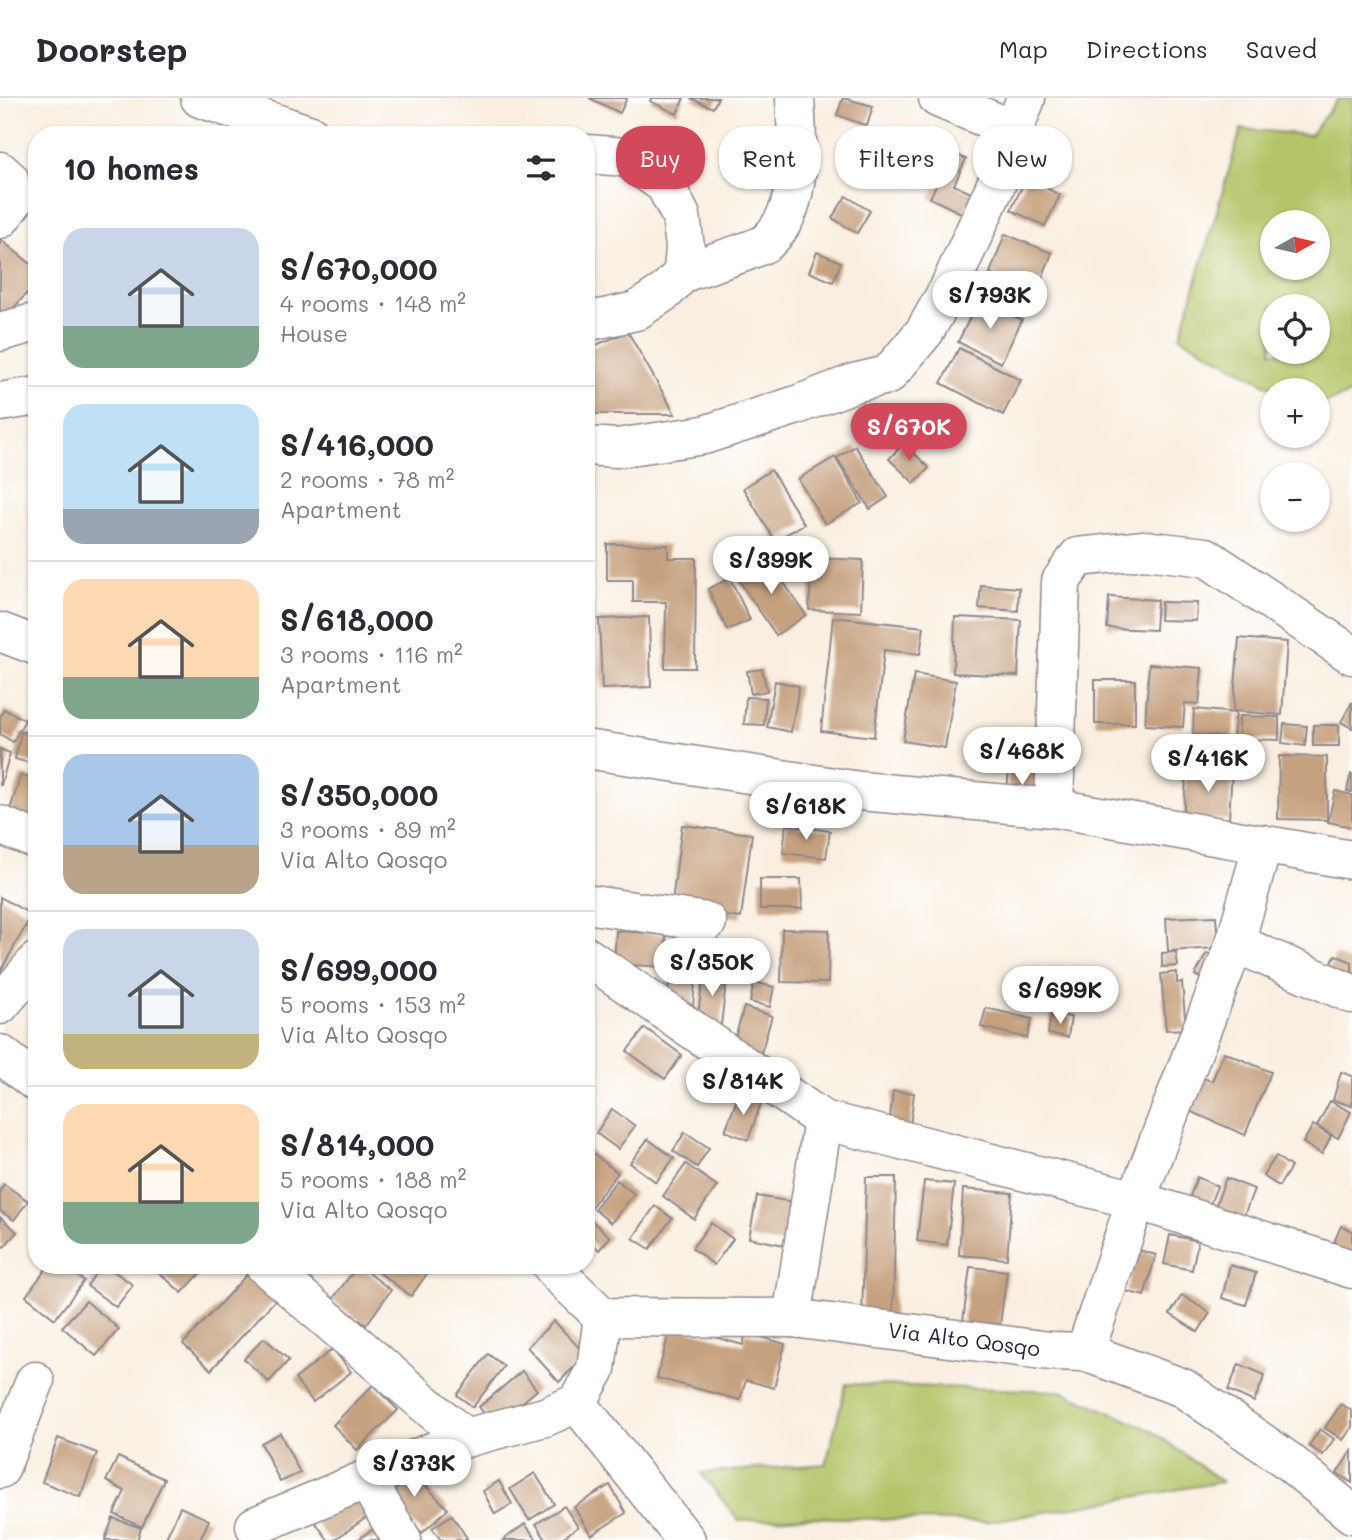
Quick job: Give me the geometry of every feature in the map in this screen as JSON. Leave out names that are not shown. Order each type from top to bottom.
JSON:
[{"type":"street","points":[[200,98],[285,126]]},
{"type":"street","points":[[595,320],[636,311],[666,291],[683,273],[767,243],[789,212],[797,158],[794,98]]},
{"type":"street","points":[[595,447],[617,448],[705,435],[854,383],[888,374],[925,331],[949,288],[1003,169],[1020,114],[938,98]]},
{"type":"street","points":[[595,155],[626,157],[665,186],[681,216],[685,247],[683,273]]},
{"type":"street","points":[[0,172],[9,179],[13,202],[0,219]]},
{"type":"street","points":[[0,332],[28,324]]},
{"type":"street","points":[[0,402],[28,397]]},
{"type":"street","points":[[1054,808],[1061,581],[1078,557],[1144,550],[1206,556],[1352,655]]},
{"type":"street","points":[[0,632],[28,643]]},
{"type":"street","points":[[595,750],[860,791],[1054,808],[1352,860]]},
{"type":"street","points":[[0,825],[28,836]]},
{"type":"street","points":[[1085,1352],[1136,1200],[1235,943],[1263,844]]},
{"type":"street","points":[[595,905],[707,922]]},
{"type":"street","points":[[1235,943],[1352,994]]},
{"type":"street","points":[[595,962],[822,1120],[1136,1200],[1352,1269]]},
{"type":"street","points":[[0,1005],[28,972]]},
{"type":"street","points":[[0,1054],[28,1076]]},
{"type":"street","points":[[792,1318],[822,1120]]},
{"type":"street","points":[[274,1274],[465,1438]]},
{"type":"street","points":[[255,1526],[465,1438],[545,1417],[577,1403],[596,1369],[603,1317],[558,1274]]},
{"type":"street","name":"Via Alto Qosqo","points":[[603,1317],[792,1318],[1050,1351],[1085,1352],[1184,1388],[1287,1461],[1352,1514]]},
{"type":"street","points":[[0,1469],[35,1381]]},
{"type":"street","points":[[577,1403],[686,1540]]},
{"type":"street","points":[[366,1479],[402,1540]]},
{"type":"green space","points":[[1339,98],[1352,98],[1352,393],[1330,401],[1330,378],[1260,378],[1260,381],[1180,337],[1241,129],[1310,135]]},
{"type":"green space","points":[[846,1384],[1061,1391],[1151,1430],[1222,1482],[986,1522],[805,1517],[739,1521],[701,1473],[826,1464]]},
{"type":"building","points":[[589,98],[627,98],[620,113]]},
{"type":"building","points":[[651,98],[684,98],[677,114],[650,101]]},
{"type":"building","points":[[690,98],[718,98],[713,108]]},
{"type":"building","points":[[843,98],[873,106],[867,126],[837,115]]},
{"type":"building","points":[[959,156],[966,159],[959,174]]},
{"type":"building","points":[[959,187],[973,194],[963,214],[930,198],[934,189]]},
{"type":"building","points":[[1021,189],[1048,189],[1060,195],[1045,226],[1011,210]]},
{"type":"building","points":[[846,196],[870,211],[857,233],[832,218]]},
{"type":"building","points":[[1005,234],[1052,253],[1037,291],[990,273]]},
{"type":"building","points":[[0,239],[28,262],[28,292],[0,323]]},
{"type":"building","points":[[817,252],[841,262],[833,282],[809,272]]},
{"type":"building","points":[[979,299],[1022,320],[1001,363],[958,342]]},
{"type":"building","points":[[628,332],[675,414],[595,414],[595,345]]},
{"type":"building","points":[[959,348],[1021,380],[1003,415],[941,383]]},
{"type":"building","points":[[904,443],[929,468],[914,483],[889,459]]},
{"type":"building","points":[[855,446],[888,497],[870,509],[837,458]]},
{"type":"building","points":[[835,457],[862,503],[825,524],[798,479]]},
{"type":"building","points":[[771,470],[804,524],[775,541],[743,488]]},
{"type":"building","points":[[607,544],[668,545],[668,558],[696,558],[695,668],[665,668],[666,602],[633,602],[633,580],[607,580]]},
{"type":"building","points":[[767,558],[806,615],[776,635],[737,578]]},
{"type":"building","points":[[812,558],[863,560],[861,612],[809,610]]},
{"type":"building","points":[[730,578],[750,620],[727,630],[708,589]]},
{"type":"building","points":[[981,585],[1019,588],[1018,611],[979,608]]},
{"type":"building","points":[[1109,597],[1157,600],[1155,630],[1107,628]]},
{"type":"building","points":[[1161,602],[1197,603],[1196,621],[1160,620]]},
{"type":"building","points":[[649,617],[651,687],[602,689],[599,619]]},
{"type":"building","points":[[833,617],[924,627],[920,654],[884,650],[874,737],[821,731]]},
{"type":"building","points":[[955,617],[1021,620],[1018,676],[953,673]]},
{"type":"building","points":[[1239,638],[1287,642],[1282,715],[1233,711]]},
{"type":"building","points":[[1149,664],[1202,668],[1199,704],[1185,703],[1183,727],[1145,725]]},
{"type":"building","points":[[762,669],[767,691],[751,694],[747,671]]},
{"type":"building","points":[[914,674],[956,681],[945,748],[903,741]]},
{"type":"building","points":[[1095,680],[1135,680],[1135,724],[1095,724]]},
{"type":"building","points":[[775,681],[799,686],[791,732],[767,727]]},
{"type":"building","points":[[746,697],[766,698],[764,725],[744,724]]},
{"type":"building","points":[[1352,702],[1352,728],[1341,722]]},
{"type":"building","points":[[4,709],[25,720],[13,742],[0,734],[0,718]]},
{"type":"building","points":[[1194,709],[1236,713],[1233,738],[1193,734]]},
{"type":"building","points":[[1239,716],[1279,717],[1279,740],[1239,739]]},
{"type":"building","points":[[1284,724],[1307,726],[1305,746],[1282,743]]},
{"type":"building","points":[[1313,725],[1339,725],[1339,746],[1313,746]]},
{"type":"building","points":[[21,732],[28,733],[28,763],[15,759]]},
{"type":"building","points":[[1213,741],[1240,745],[1236,767],[1209,762]]},
{"type":"building","points":[[0,749],[10,753],[1,785],[0,785]]},
{"type":"building","points":[[1279,756],[1327,757],[1327,820],[1278,819]]},
{"type":"building","points":[[1187,767],[1232,770],[1229,820],[1183,818]]},
{"type":"building","points":[[1009,770],[1039,774],[1034,804],[1006,800]]},
{"type":"building","points":[[1352,774],[1352,792],[1347,791]]},
{"type":"building","points":[[21,775],[28,777],[28,822],[8,816]]},
{"type":"building","points":[[1335,791],[1352,795],[1352,827],[1328,822]]},
{"type":"building","points":[[682,825],[752,834],[741,918],[671,909]]},
{"type":"building","points":[[786,825],[830,831],[826,858],[783,853]]},
{"type":"building","points":[[760,879],[801,879],[802,909],[760,909]]},
{"type":"building","points":[[0,897],[28,913],[28,922],[0,972]]},
{"type":"building","points":[[1216,916],[1218,948],[1168,951],[1166,918]]},
{"type":"building","points":[[782,929],[829,930],[828,983],[781,982]]},
{"type":"building","points":[[616,931],[666,934],[665,967],[614,964]]},
{"type":"building","points":[[1176,952],[1178,966],[1162,967],[1162,953]]},
{"type":"building","points":[[672,953],[697,955],[693,1007],[667,1004]]},
{"type":"building","points":[[1207,953],[1226,964],[1215,986],[1195,975]]},
{"type":"building","points":[[1335,955],[1352,962],[1352,986],[1326,975]]},
{"type":"building","points":[[704,971],[727,975],[721,1025],[697,1022]]},
{"type":"building","points":[[1177,972],[1177,983],[1182,982],[1186,1029],[1166,1030],[1161,974]]},
{"type":"building","points":[[754,982],[774,987],[770,1007],[750,1002]]},
{"type":"building","points":[[744,1007],[772,1016],[759,1060],[731,1052]]},
{"type":"building","points":[[986,1008],[1032,1019],[1027,1038],[981,1027]]},
{"type":"building","points":[[1051,1014],[1071,1017],[1068,1037],[1048,1034]]},
{"type":"building","points":[[645,1028],[682,1055],[665,1079],[627,1051]]},
{"type":"building","points":[[1224,1052],[1271,1072],[1245,1135],[1189,1111],[1203,1078],[1212,1081]]},
{"type":"building","points":[[1341,1072],[1352,1076],[1352,1106],[1333,1100]]},
{"type":"building","points":[[893,1091],[914,1093],[910,1127],[889,1125]]},
{"type":"building","points":[[739,1094],[761,1103],[748,1140],[725,1131]]},
{"type":"building","points":[[1330,1101],[1351,1112],[1338,1138],[1317,1126]]},
{"type":"building","points":[[612,1109],[635,1126],[618,1149],[596,1133]]},
{"type":"building","points":[[1313,1125],[1331,1136],[1322,1154],[1303,1143]]},
{"type":"building","points":[[685,1132],[709,1148],[697,1167],[673,1151]]},
{"type":"building","points":[[648,1139],[674,1158],[656,1182],[630,1163]]},
{"type":"building","points":[[595,1155],[618,1173],[595,1202]]},
{"type":"building","points":[[1276,1156],[1291,1167],[1279,1186],[1263,1176]]},
{"type":"building","points":[[686,1164],[717,1186],[694,1219],[663,1196]]},
{"type":"building","points":[[866,1177],[896,1177],[893,1321],[862,1320]]},
{"type":"building","points":[[1197,1177],[1217,1186],[1209,1207],[1189,1199]]},
{"type":"building","points":[[1226,1178],[1254,1189],[1243,1218],[1215,1207]]},
{"type":"building","points":[[617,1180],[634,1194],[611,1223],[595,1208]]},
{"type":"building","points":[[924,1181],[954,1184],[947,1245],[917,1241]]},
{"type":"building","points":[[4,1184],[28,1201],[14,1220],[0,1211],[0,1190]]},
{"type":"building","points":[[963,1189],[1012,1193],[1007,1259],[959,1255]]},
{"type":"building","points":[[757,1196],[799,1203],[790,1246],[749,1238]]},
{"type":"building","points":[[655,1206],[672,1218],[650,1249],[633,1238]]},
{"type":"building","points":[[0,1217],[17,1232],[4,1247],[0,1244]]},
{"type":"building","points":[[711,1223],[733,1239],[714,1265],[692,1248]]},
{"type":"building","points":[[595,1224],[610,1237],[599,1250],[595,1246]]},
{"type":"building","points":[[1341,1226],[1352,1231],[1352,1267],[1328,1256]]},
{"type":"building","points":[[1170,1235],[1198,1241],[1192,1270],[1164,1264]]},
{"type":"building","points":[[1139,1250],[1156,1255],[1144,1296],[1126,1291]]},
{"type":"building","points":[[1230,1265],[1256,1273],[1246,1305],[1222,1298]]},
{"type":"building","points":[[970,1267],[1007,1271],[999,1333],[962,1329]]},
{"type":"building","points":[[42,1274],[75,1274],[84,1281],[55,1319],[26,1296]]},
{"type":"building","points":[[95,1274],[118,1274],[133,1285],[116,1307],[87,1286]]},
{"type":"building","points":[[161,1274],[200,1274],[182,1293]]},
{"type":"building","points":[[247,1274],[255,1274],[278,1297],[211,1370],[183,1344]]},
{"type":"building","points":[[351,1274],[370,1274],[391,1290],[366,1325],[332,1300]]},
{"type":"building","points":[[381,1274],[427,1274],[411,1296]]},
{"type":"building","points":[[1182,1295],[1210,1313],[1198,1332],[1170,1314]]},
{"type":"building","points":[[86,1301],[119,1329],[96,1356],[62,1327]]},
{"type":"building","points":[[554,1321],[586,1355],[559,1382],[527,1347]]},
{"type":"building","points":[[671,1325],[743,1345],[746,1333],[785,1344],[774,1388],[746,1380],[740,1400],[657,1378]]},
{"type":"building","points":[[264,1338],[289,1360],[269,1382],[244,1359]]},
{"type":"building","points":[[333,1349],[351,1372],[313,1402],[295,1379]]},
{"type":"building","points":[[488,1354],[504,1366],[473,1407],[457,1395]]},
{"type":"building","points":[[1239,1364],[1265,1375],[1254,1402],[1228,1390]]},
{"type":"building","points":[[522,1371],[537,1390],[494,1426],[479,1407]]},
{"type":"building","points":[[373,1385],[398,1410],[357,1450],[333,1425]]},
{"type":"building","points":[[1341,1404],[1352,1411],[1352,1427],[1343,1440],[1325,1428]]},
{"type":"building","points":[[1320,1429],[1334,1439],[1323,1455],[1309,1446]]},
{"type":"building","points":[[280,1433],[300,1473],[280,1482],[261,1443]]},
{"type":"building","points":[[58,1438],[97,1453],[80,1497],[42,1482]]},
{"type":"building","points":[[1352,1450],[1352,1483],[1337,1473]]},
{"type":"building","points":[[118,1457],[164,1479],[142,1527],[114,1514],[125,1491],[106,1481]]},
{"type":"building","points":[[406,1465],[448,1509],[422,1533],[381,1490]]},
{"type":"building","points":[[535,1473],[554,1504],[529,1520],[510,1489]]},
{"type":"building","points":[[499,1481],[512,1504],[495,1514],[483,1491]]},
{"type":"building","points":[[610,1485],[626,1513],[591,1535],[574,1507]]},
{"type":"building","points":[[352,1489],[370,1515],[334,1540],[328,1540],[311,1516]]},
{"type":"building","points":[[564,1506],[578,1527],[559,1540],[546,1540],[536,1524]]},
{"type":"building","points":[[180,1507],[209,1520],[200,1540],[165,1540]]},
{"type":"building","points":[[452,1515],[467,1538],[441,1540],[432,1528]]},
{"type":"building","points":[[113,1518],[141,1528],[137,1540],[105,1540]]},
{"type":"building","points":[[525,1524],[537,1540],[503,1540]]},
{"type":"building","points":[[380,1525],[390,1540],[357,1540]]}]
